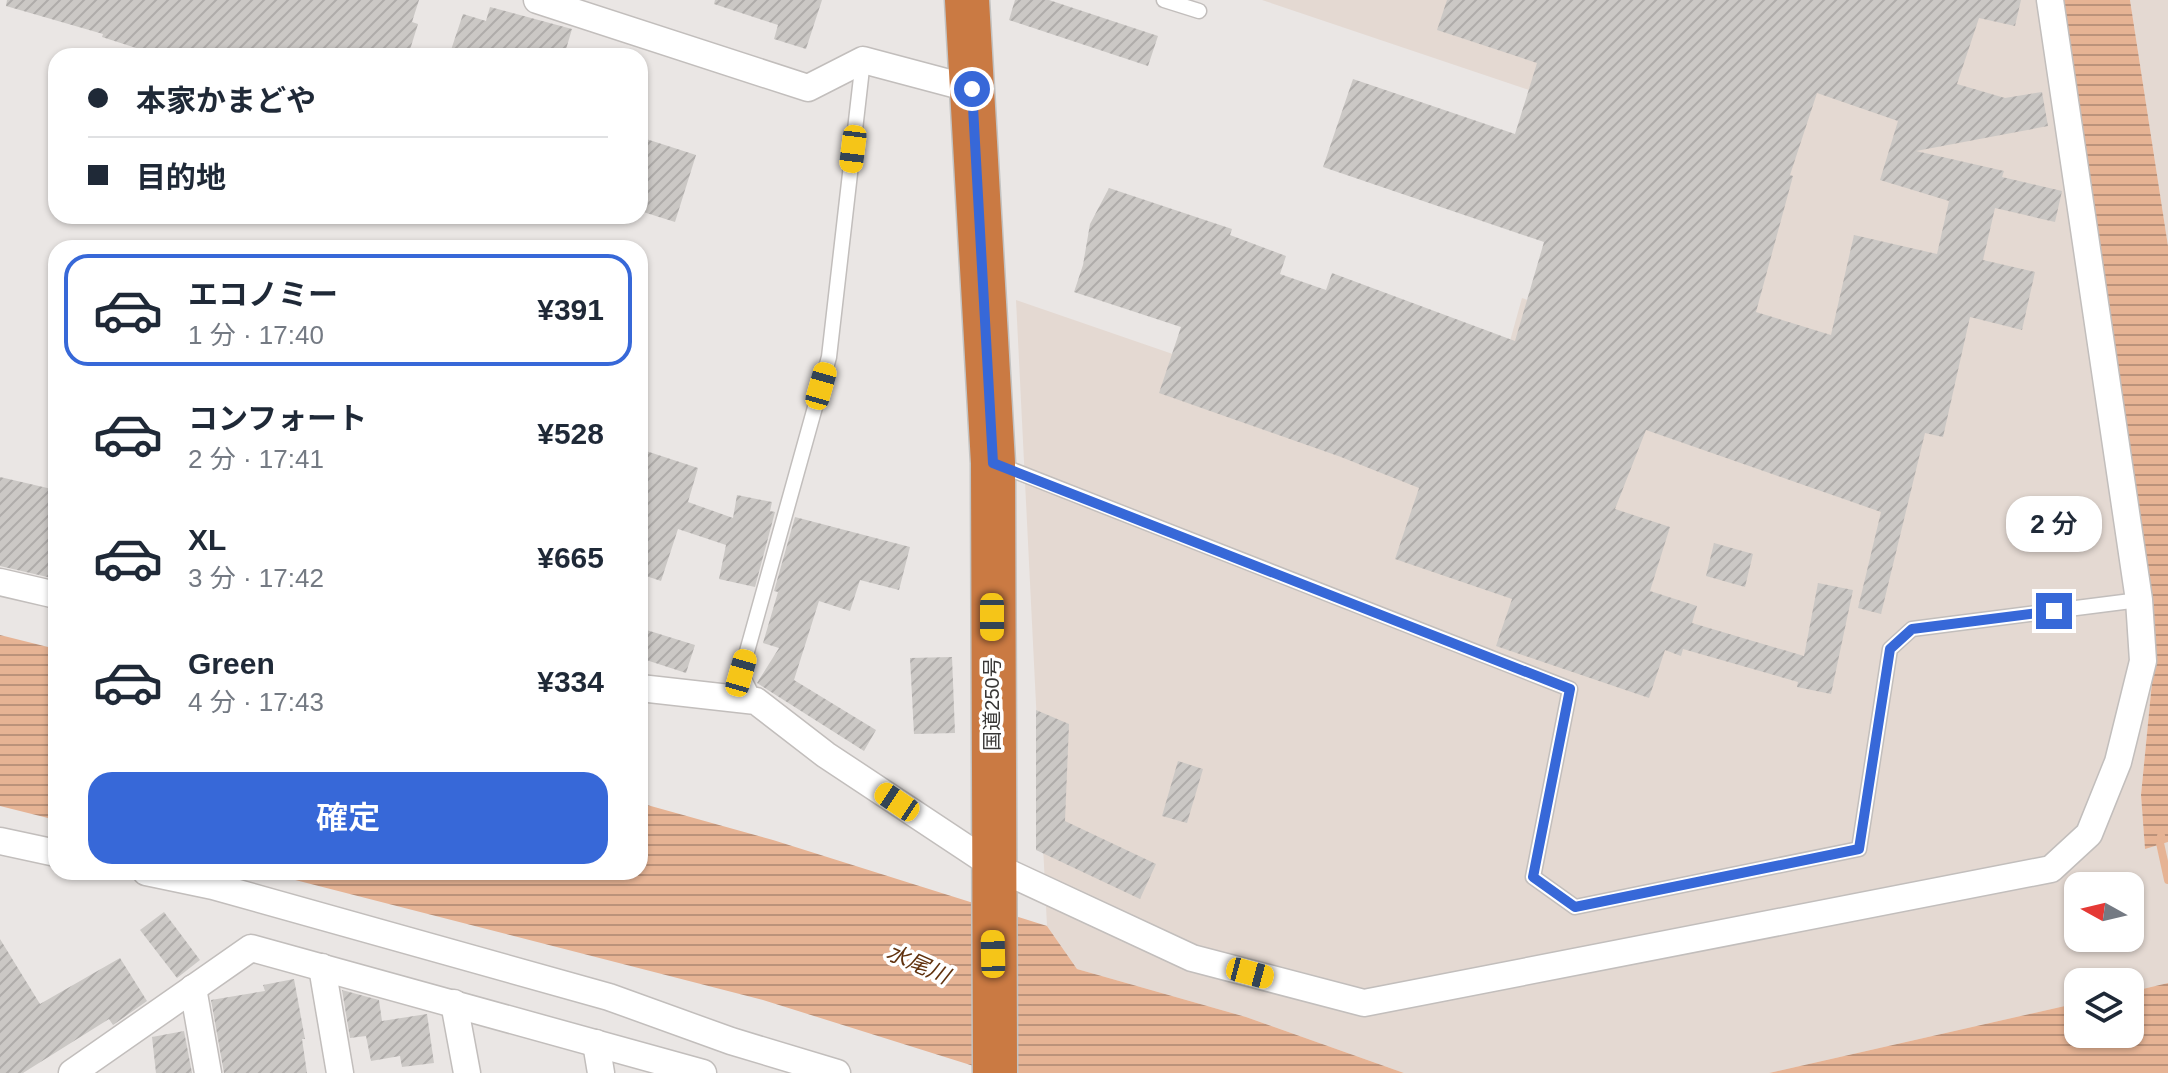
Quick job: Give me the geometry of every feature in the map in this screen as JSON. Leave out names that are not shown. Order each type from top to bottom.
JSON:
[{"type":"highway","name":"国道250号","points":[[967,0],[993,463],[995,1073]]},
{"type":"street","points":[[537,0],[808,88],[863,60],[972,89]]},
{"type":"street","points":[[648,689],[756,701],[826,755],[992,865],[1192,958],[1364,1003],[2051,869],[2089,834],[2118,762],[2143,661],[2139,600],[2050,0]]},
{"type":"street","points":[[0,582],[48,593]]},
{"type":"street","points":[[0,841],[48,851]]},
{"type":"street","points":[[184,880],[609,997],[731,1041],[837,1073]]},
{"type":"street","points":[[82,1070],[251,948],[703,1073]]},
{"type":"street","points":[[322,967],[340,1073]]},
{"type":"street","points":[[193,988],[208,1073]]},
{"type":"street","points":[[454,1003],[467,1073]]},
{"type":"street","points":[[596,1043],[601,1073]]},
{"type":"lane","points":[[1164,0],[1199,11]]},
{"type":"lane","points":[[756,701],[741,673],[829,357],[863,60]]},
{"type":"lane","points":[[993,463],[1570,689],[1533,877],[1575,907],[1859,849],[1890,649],[1912,629],[2139,600]]},
{"type":"shaded area","points":[[1262,0],[2055,0],[2156,641],[2141,795],[2145,848],[2168,842],[2168,983],[2144,989],[2144,968],[2064,968],[2064,1006],[1769,1073],[1404,1073],[1246,1017],[1077,969],[1047,926],[1016,300],[1477,459],[1522,298],[1698,357],[1752,165]]},
{"type":"shaded area","points":[[2130,0],[2168,0],[2168,246]]},
{"type":"water","points":[[2055,0],[2130,0],[2168,246],[2168,842],[2145,849],[2141,795],[2156,641]]},
{"type":"water","points":[[0,635],[48,647],[48,818],[0,806]]},
{"type":"water","name":"水尾川","points":[[648,805],[773,840],[1047,926],[1077,969],[1246,1017],[1404,1073],[996,1073],[763,1000],[295,880],[648,880]]},
{"type":"water","points":[[2168,983],[2168,1073],[1769,1073],[2064,1006],[2064,1048],[2144,1048],[2144,989]]},
{"type":"building","points":[[7,0],[419,0],[412,22],[418,24],[410,48],[136,48],[102,37],[103,34],[6,6]]},
{"type":"building","points":[[715,0],[822,0],[806,49],[774,39],[778,25],[714,4]]},
{"type":"building","points":[[1015,0],[1049,0],[1158,36],[1148,66],[1009,20]]},
{"type":"building","points":[[1447,0],[2021,0],[2015,26],[1979,18],[1957,84],[2005,98],[2042,92],[2048,126],[1916,151],[2004,171],[2002,177],[2062,191],[2055,222],[1995,208],[1983,260],[2035,272],[2022,330],[1970,317],[1943,437],[1925,433],[1881,614],[1858,608],[1881,512],[1646,430],[1615,509],[1670,527],[1650,591],[1697,606],[1692,623],[1804,656],[1818,583],[1853,590],[1831,694],[1797,687],[1798,682],[1683,649],[1681,656],[1665,650],[1649,698],[1496,646],[1512,599],[1395,559],[1419,488],[1159,393],[1181,327],[1074,292],[1083,265],[1090,224],[1109,188],[1232,229],[1230,235],[1286,256],[1280,274],[1326,290],[1332,273],[1515,341],[1544,242],[1323,167],[1353,79],[1515,134],[1537,63],[1437,30]],"holes":[[[1817,93],[1898,121],[1880,180],[1949,201],[1937,254],[1854,235],[1831,335],[1756,312],[1793,176],[1790,175]]]},
{"type":"building","points":[[490,7],[572,29],[566,48],[452,48],[463,14],[486,21]]},
{"type":"building","points":[[648,140],[696,155],[675,222],[648,214]]},
{"type":"building","points":[[648,452],[698,468],[688,502],[733,518],[737,495],[772,502],[770,511],[775,512],[755,587],[719,579],[726,545],[678,529],[661,581],[648,577]]},
{"type":"building","points":[[0,477],[48,488],[48,577],[0,566]]},
{"type":"building","points":[[795,517],[910,547],[899,590],[860,580],[850,611],[819,601],[794,680],[876,730],[864,751],[757,683],[779,648],[763,643]]},
{"type":"building","points":[[1714,543],[1753,554],[1745,587],[1706,576]]},
{"type":"building","points":[[648,630],[695,645],[686,673],[648,661]]},
{"type":"building","points":[[952,657],[955,733],[914,734],[910,658]]},
{"type":"building","points":[[1036,710],[1069,724],[1065,821],[1156,864],[1140,899],[1036,850]]},
{"type":"building","points":[[1178,761],[1203,769],[1187,823],[1162,816]]},
{"type":"building","points":[[164,912],[200,960],[177,978],[140,930]]},
{"type":"building","points":[[0,939],[40,1004],[120,958],[147,1001],[113,1025],[109,1019],[23,1073],[0,1073]]},
{"type":"building","points":[[294,979],[305,1039],[302,1039],[307,1073],[224,1073],[211,1000],[265,991],[263,985]]},
{"type":"building","points":[[342,990],[379,1000],[382,1021],[427,1014],[434,1063],[402,1067],[400,1056],[371,1061],[366,1036],[350,1038]]},
{"type":"building","points":[[184,1031],[192,1073],[156,1073],[152,1037]]},
{"type":"waterway","points":[[2161,836],[2168,880]]},
{"type":"route","points":[[972,89],[993,463],[1570,689],[1533,877],[1575,907],[1859,849],[1890,649],[1912,629],[2054,611]]}]
